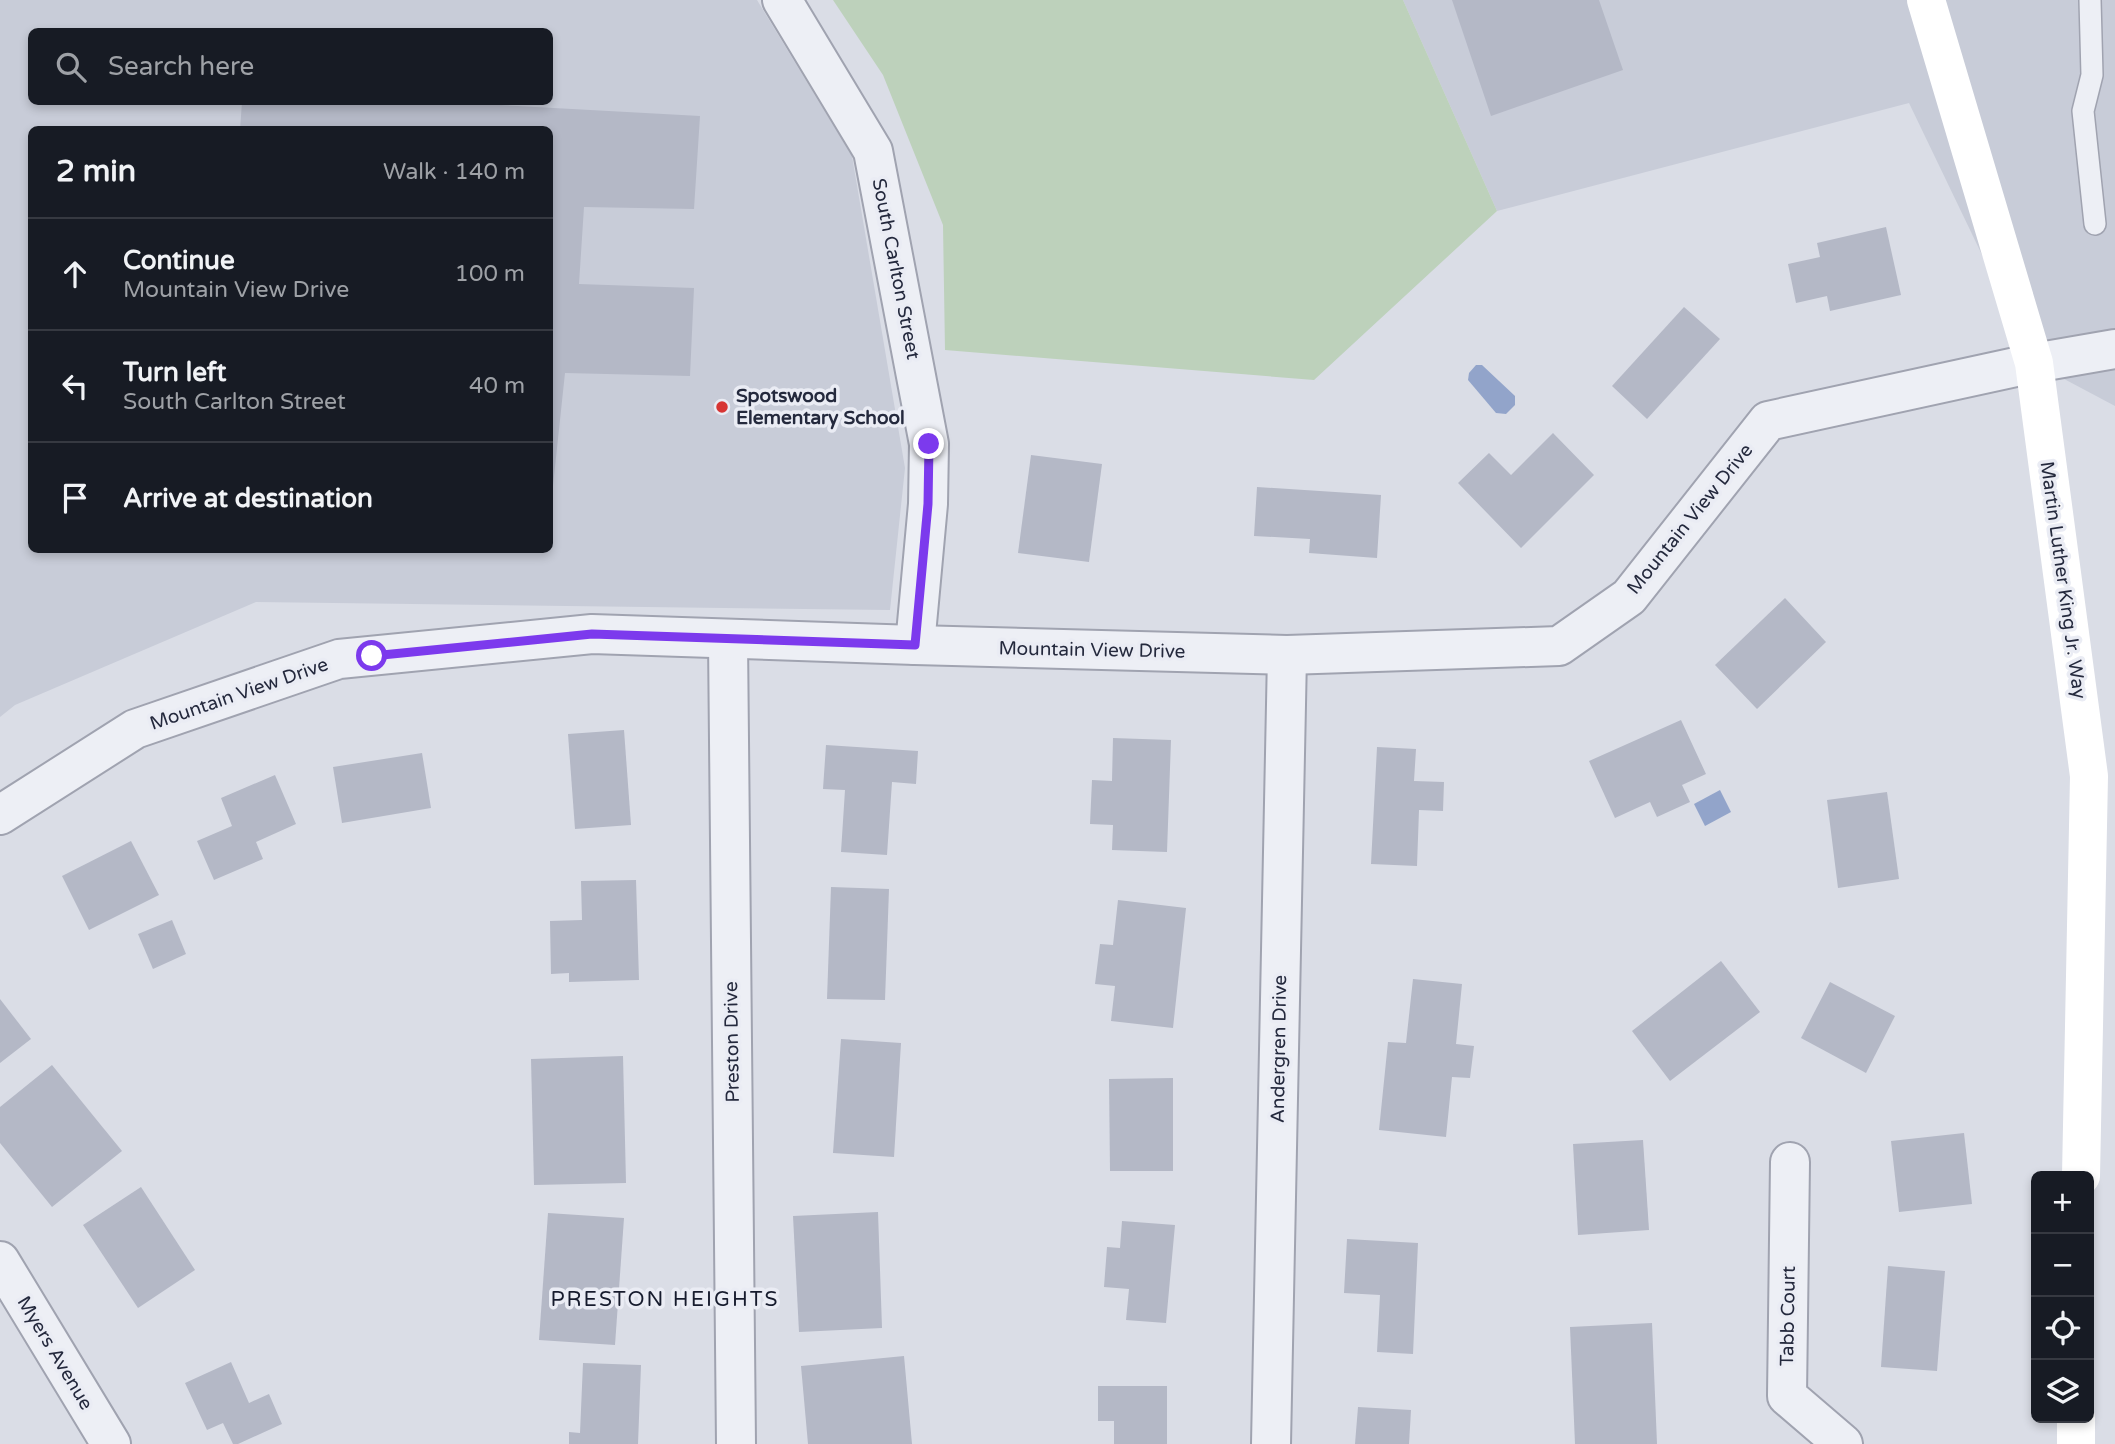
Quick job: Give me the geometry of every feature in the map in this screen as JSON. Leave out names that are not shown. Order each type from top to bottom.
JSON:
[{"type":"main road","name":"Martin Luther King Jr. Way","points":[[1926,0],[2034,363],[2089,776],[2081,1171]]},
{"type":"main road","points":[[2076,1423],[2076,1444]]},
{"type":"street","name":"South Carlton Street","points":[[782,0],[873,151],[929,444],[928,504],[915,645]]},
{"type":"street","name":"Mountain View Drive","points":[[0,816],[135,729],[339,659],[592,634],[1287,655],[1559,646],[1629,597],[1768,421],[2034,363],[2115,349]]},
{"type":"street","name":"Preston Drive","points":[[728,640],[736,1444]]},
{"type":"street","name":"Andergren Drive","points":[[1271,1444],[1287,655]]},
{"type":"street","name":"Tabb Court","points":[[1790,1162],[1787,1396],[1843,1444]]},
{"type":"street","name":"Myers Avenue","points":[[0,1261],[111,1444]]},
{"type":"lane","points":[[2090,0],[2092,75],[2083,111],[2095,224]]},
{"type":"shaded area","name":"Spotswood Elementary School","points":[[0,0],[757,0],[852,156],[905,468],[890,610],[256,602],[15,705],[0,717]]},
{"type":"shaded area","points":[[1403,0],[2115,0],[2115,406],[2034,363],[1909,103],[1497,211]]},
{"type":"green space","points":[[833,0],[1403,0],[1497,211],[1314,380],[945,350],[943,225],[883,75]]},
{"type":"water","points":[[1476,365],[1482,365],[1515,396],[1515,405],[1506,414],[1496,413],[1468,380],[1469,373]]},
{"type":"water","points":[[1720,790],[1731,812],[1705,826],[1694,804]]},
{"type":"building","points":[[1452,0],[1599,0],[1623,70],[1491,116]]},
{"type":"building","name":"Spotswood Elementary School","points":[[242,105],[501,105],[700,116],[694,209],[584,207],[579,284],[694,288],[690,376],[565,373],[553,486],[553,126],[240,126]]},
{"type":"building","points":[[1886,227],[1901,295],[1830,311],[1827,296],[1796,303],[1788,264],[1820,257],[1817,243]]},
{"type":"building","points":[[1684,307],[1720,339],[1647,419],[1612,386]]},
{"type":"building","points":[[1553,433],[1594,475],[1521,548],[1458,483],[1489,453],[1511,475]]},
{"type":"building","points":[[1031,455],[1102,464],[1089,562],[1018,553]]},
{"type":"building","points":[[1257,487],[1381,495],[1377,558],[1309,553],[1310,539],[1254,536]]},
{"type":"building","points":[[1785,598],[1826,642],[1757,709],[1715,665]]},
{"type":"building","points":[[1681,720],[1706,774],[1682,785],[1690,802],[1657,817],[1650,802],[1615,818],[1589,761]]},
{"type":"building","points":[[624,730],[631,825],[575,829],[568,734]]},
{"type":"building","points":[[1113,738],[1171,740],[1167,852],[1112,850],[1113,825],[1090,824],[1092,780],[1112,781]]},
{"type":"building","points":[[826,745],[918,751],[916,784],[892,782],[887,855],[841,852],[845,790],[823,789]]},
{"type":"building","points":[[1377,747],[1416,749],[1414,781],[1444,782],[1443,811],[1419,810],[1417,866],[1371,864]]},
{"type":"building","points":[[422,753],[431,808],[342,823],[333,767]]},
{"type":"building","points":[[275,775],[296,824],[256,842],[263,859],[214,880],[197,841],[232,826],[221,798]]},
{"type":"building","points":[[1887,792],[1899,879],[1838,888],[1827,800]]},
{"type":"building","points":[[131,841],[159,895],[89,930],[62,876]]},
{"type":"building","points":[[636,880],[639,980],[569,982],[569,973],[551,974],[550,921],[582,920],[581,881]]},
{"type":"building","points":[[831,887],[889,889],[885,1000],[827,999]]},
{"type":"building","points":[[1118,900],[1186,908],[1173,1028],[1111,1021],[1115,986],[1095,984],[1100,944],[1113,945]]},
{"type":"building","points":[[172,920],[186,954],[153,969],[138,934]]},
{"type":"building","points":[[1721,961],[1760,1012],[1670,1081],[1632,1031]]},
{"type":"building","points":[[1413,979],[1462,984],[1456,1044],[1474,1046],[1470,1078],[1452,1077],[1446,1137],[1379,1130],[1388,1042],[1406,1043]]},
{"type":"building","points":[[1830,982],[1895,1016],[1866,1073],[1801,1038]]},
{"type":"building","points":[[0,999],[31,1039],[0,1063]]},
{"type":"building","points":[[841,1039],[901,1043],[894,1157],[833,1153]]},
{"type":"building","points":[[623,1056],[626,1183],[534,1185],[531,1059]]},
{"type":"building","points":[[52,1065],[122,1151],[52,1207],[0,1143],[0,1107]]},
{"type":"building","points":[[1173,1078],[1173,1171],[1110,1171],[1109,1079]]},
{"type":"building","points":[[1964,1133],[1972,1204],[1899,1212],[1891,1141]]},
{"type":"building","points":[[1643,1140],[1649,1230],[1578,1235],[1573,1144]]},
{"type":"building","points":[[141,1187],[195,1270],[138,1308],[83,1225]]},
{"type":"building","points":[[878,1212],[882,1328],[799,1332],[793,1216]]},
{"type":"building","points":[[548,1213],[624,1218],[615,1345],[539,1340]]},
{"type":"building","points":[[1122,1221],[1175,1225],[1166,1323],[1126,1320],[1129,1289],[1104,1287],[1107,1247],[1120,1248]]},
{"type":"building","points":[[1347,1239],[1418,1243],[1413,1354],[1377,1352],[1380,1295],[1344,1293]]},
{"type":"building","points":[[1888,1266],[1945,1271],[1937,1371],[1881,1367]]},
{"type":"building","points":[[1652,1323],[1657,1444],[1575,1444],[1570,1327]]},
{"type":"building","points":[[904,1356],[912,1444],[808,1444],[801,1366]]},
{"type":"building","points":[[231,1362],[249,1403],[269,1394],[282,1424],[238,1444],[233,1444],[223,1423],[207,1430],[185,1383]]},
{"type":"building","points":[[583,1363],[641,1365],[638,1444],[569,1444],[569,1432],[580,1433]]},
{"type":"building","points":[[1098,1386],[1167,1386],[1167,1444],[1114,1444],[1114,1421],[1098,1421]]},
{"type":"building","points":[[1358,1407],[1411,1410],[1409,1444],[1355,1444]]},
{"type":"place","name":"Spotswood Elementary School","points":[[722,407]]},
{"type":"district","name":"PRESTON HEIGHTS","points":[[665,1299]]},
{"type":"route","points":[[372,656],[592,634],[915,645],[928,504],[929,444]]}]
